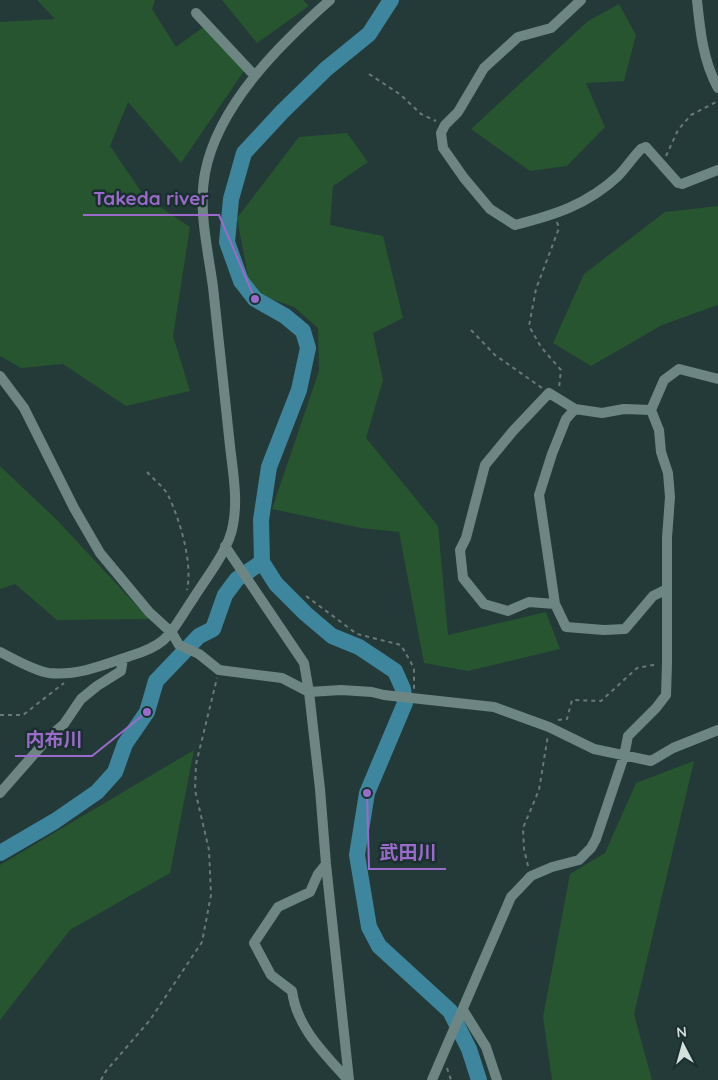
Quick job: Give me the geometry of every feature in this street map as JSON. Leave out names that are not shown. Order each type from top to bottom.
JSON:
[{"type":"street","points":[[0,652],[47,673],[76,673],[146,652],[158,646],[172,632],[228,550],[234,526],[235,492],[202,193],[209,155],[232,109],[254,76],[280,47],[330,0]]},
{"type":"street","points":[[581,0],[551,28],[518,37],[484,68],[458,112],[444,125],[441,133],[443,148],[464,178],[490,209],[515,226],[554,214],[581,203],[620,174],[641,149],[646,147],[676,181],[682,184],[718,170]]},
{"type":"street","points":[[697,0],[705,57],[710,74],[718,88]]},
{"type":"street","points":[[196,13],[254,76]]},
{"type":"street","points":[[432,1080],[511,897],[531,876],[552,867],[578,860],[590,848],[596,839],[624,756],[628,736],[656,708],[666,695],[667,538],[670,496],[668,473],[661,452],[659,430],[651,410],[664,380],[679,369],[718,379]]},
{"type":"street","points":[[0,376],[24,408],[74,508],[100,553],[120,579],[150,612],[172,632],[179,645],[199,654],[219,670],[282,678],[309,692],[341,690],[372,692],[494,708],[549,727],[594,749],[651,761],[673,748],[718,730]]},
{"type":"street","points":[[555,604],[529,602],[508,610],[484,604],[463,578],[460,550],[466,538],[485,465],[513,431],[553,395],[574,409],[602,413],[624,409],[651,410]]},
{"type":"street","points":[[574,409],[566,419],[539,494],[555,604],[566,627],[604,630],[626,629],[653,596],[667,588]]},
{"type":"street","points":[[228,550],[304,663],[309,692],[349,1080]]},
{"type":"street","points":[[0,792],[50,736],[64,724],[81,699],[121,671],[123,659]]},
{"type":"street","points":[[326,864],[318,874],[310,892],[278,907],[254,943],[271,975],[292,991],[294,1006],[306,1032],[349,1080]]},
{"type":"street","points":[[461,1014],[486,1048],[497,1080]]},
{"type":"path","points":[[369,74],[400,95],[421,114],[444,125]]},
{"type":"path","points":[[662,165],[678,130],[691,115],[718,101]]},
{"type":"path","points":[[471,330],[495,355],[553,395],[561,370],[541,347],[529,326],[536,289],[559,228],[554,214]]},
{"type":"path","points":[[147,472],[167,493],[182,534],[190,579],[186,596]]},
{"type":"path","points":[[306,596],[357,634],[401,645],[414,668],[414,698]]},
{"type":"path","points":[[531,876],[524,849],[524,828],[539,790],[546,758],[550,722],[567,719],[572,700],[601,702],[637,668],[667,663]]},
{"type":"path","points":[[101,1080],[106,1071],[150,1020],[202,942],[211,894],[210,850],[195,790],[196,773],[202,735],[219,670]]},
{"type":"path","points":[[0,715],[23,715],[76,673]]},
{"type":"green space","points":[[37,0],[155,0],[152,9],[176,47],[205,26],[244,71],[181,163],[128,102],[110,146],[144,196],[190,227],[173,336],[190,391],[126,406],[63,364],[21,368],[0,356],[0,22],[55,19]]},
{"type":"green space","points":[[222,0],[303,0],[309,6],[257,43]]},
{"type":"green space","points":[[619,4],[636,35],[624,81],[586,83],[605,127],[567,166],[530,171],[471,129],[588,21]]},
{"type":"green space","points":[[347,133],[368,162],[333,186],[330,225],[383,236],[403,318],[373,333],[383,380],[366,438],[438,526],[448,635],[546,612],[560,649],[468,671],[424,663],[399,532],[361,528],[272,509],[319,371],[318,328],[294,307],[251,292],[237,218],[299,137]]},
{"type":"green space","points":[[718,206],[718,305],[662,325],[591,366],[553,343],[584,274],[665,212]]},
{"type":"green space","points":[[0,466],[58,521],[149,619],[57,620],[15,584],[0,589]]},
{"type":"green space","points":[[194,750],[170,873],[70,930],[0,1020],[0,865]]},
{"type":"green space","points":[[694,761],[634,1014],[652,1080],[552,1080],[543,1017],[570,874],[605,853],[636,783]]},
{"type":"waterway","points":[[391,0],[369,34],[326,69],[244,153],[231,199],[227,242],[241,281],[255,299],[285,316],[303,331],[308,348],[299,390],[269,467],[261,520],[262,562],[276,584],[306,614],[332,636],[359,647],[395,671],[403,689],[405,703],[367,793],[357,855],[369,927],[379,946],[450,1011],[469,1049],[479,1080]]},
{"type":"waterway","points":[[0,853],[55,821],[97,792],[115,772],[125,744],[147,712],[156,681],[199,636],[213,629],[225,595],[237,579],[262,562]]},
{"type":"place","name":"Takeda river","points":[[255,299]]},
{"type":"place","name":"内布川","points":[[147,712]]},
{"type":"place","name":"武田川","points":[[367,793]]}]
